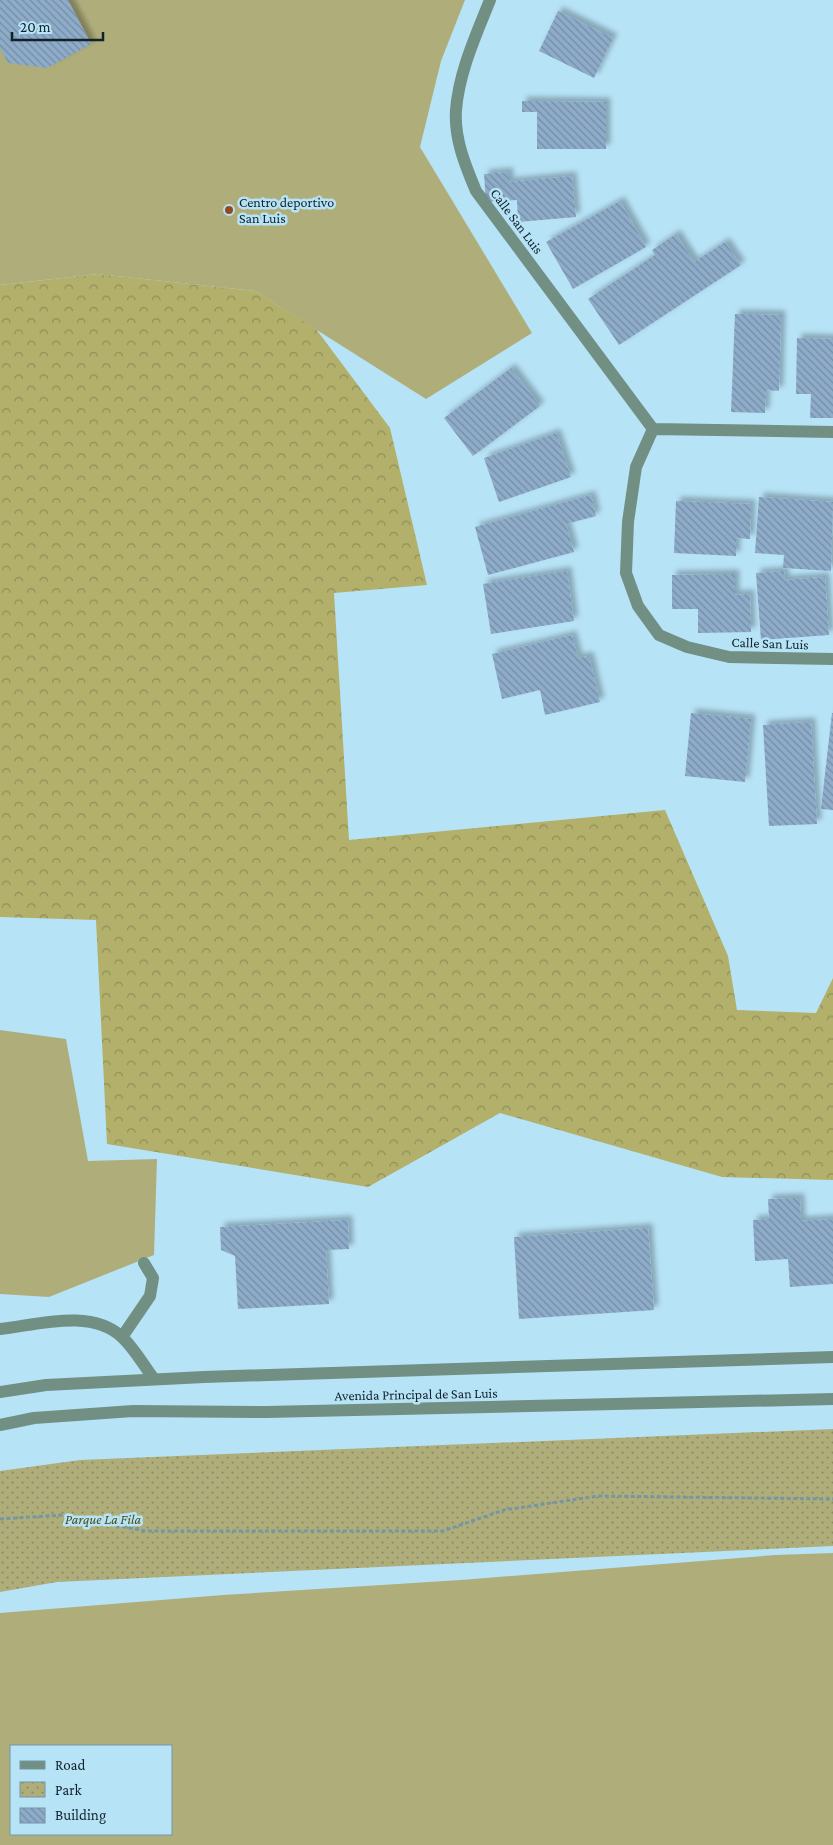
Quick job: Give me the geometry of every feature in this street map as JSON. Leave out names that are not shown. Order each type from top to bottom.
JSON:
[{"type":"street","name":"Calle San Luis","points":[[490,0],[459,88],[456,111],[459,141],[465,165],[476,191],[653,429],[636,467],[628,522],[626,573],[638,606],[659,635],[688,647],[729,657],[833,659]]},
{"type":"street","points":[[653,429],[833,432]]},
{"type":"street","points":[[122,1337],[150,1296],[153,1278],[144,1264]]},
{"type":"street","points":[[0,1330],[77,1320],[105,1324],[122,1337],[154,1380]]},
{"type":"street","name":"Avenida Principal de San Luis","points":[[0,1392],[46,1385],[154,1380],[833,1357]]},
{"type":"street","name":"Avenida Principal de San Luis","points":[[0,1425],[34,1418],[133,1410],[267,1412],[833,1399]]},
{"type":"path","points":[[0,1519],[63,1515],[144,1532],[443,1531],[504,1510],[598,1496],[833,1499]]},
{"type":"green space","name":"Centro deportivo San Luis","points":[[0,0],[465,0],[441,61],[420,147],[532,333],[426,399],[255,291],[98,274],[0,285]]},
{"type":"green space","points":[[98,274],[255,291],[316,329],[390,428],[427,585],[334,593],[349,840],[665,810],[728,956],[737,1010],[816,1013],[833,978],[833,1180],[722,1177],[500,1113],[368,1187],[107,1144],[96,920],[0,917],[0,285]]},
{"type":"green space","points":[[0,1030],[66,1039],[88,1161],[157,1159],[154,1255],[49,1297],[0,1294]]},
{"type":"green space","name":"Parque La Fila","points":[[833,1429],[833,1546],[57,1582],[0,1592],[0,1471],[80,1460]]},
{"type":"green space","points":[[833,1553],[833,1845],[0,1845],[0,1613],[223,1595],[461,1580],[775,1555]]},
{"type":"building","points":[[0,0],[68,0],[91,44],[47,68],[8,63],[0,48]]},
{"type":"building","points":[[558,11],[613,38],[594,78],[539,51]]},
{"type":"building","points":[[522,101],[606,102],[606,149],[537,149],[537,112],[522,112]]},
{"type":"building","points":[[509,172],[509,182],[572,176],[576,217],[518,222],[517,200],[486,202],[484,174]]},
{"type":"building","points":[[620,201],[646,247],[573,289],[546,242]]},
{"type":"building","points":[[676,234],[694,262],[725,242],[741,265],[619,345],[588,299],[655,255],[652,250]]},
{"type":"building","points":[[735,314],[781,315],[779,391],[766,390],[765,413],[731,412]]},
{"type":"building","points":[[797,338],[833,339],[833,418],[810,418],[811,394],[796,394]]},
{"type":"building","points":[[511,368],[540,406],[473,456],[444,418]]},
{"type":"building","points":[[556,433],[571,477],[499,502],[484,458]]},
{"type":"building","points":[[591,495],[596,516],[566,524],[574,552],[488,575],[475,527]]},
{"type":"building","points":[[759,497],[833,502],[831,571],[783,568],[784,555],[755,553]]},
{"type":"building","points":[[676,501],[751,504],[750,539],[736,538],[736,556],[674,553]]},
{"type":"building","points":[[567,571],[574,621],[491,634],[483,584]]},
{"type":"building","points":[[784,571],[785,580],[825,577],[829,635],[761,640],[756,573]]},
{"type":"building","points":[[735,574],[735,595],[750,594],[751,632],[698,633],[698,609],[672,609],[672,575]]},
{"type":"building","points":[[572,635],[578,658],[589,656],[600,702],[545,715],[540,690],[502,699],[492,654]]},
{"type":"building","points":[[691,713],[751,719],[745,782],[685,776]]},
{"type":"building","points":[[833,713],[833,810],[821,809]]},
{"type":"building","points":[[811,722],[817,824],[769,826],[763,725]]},
{"type":"building","points":[[800,1198],[801,1221],[833,1219],[833,1284],[790,1287],[788,1259],[755,1261],[753,1220],[769,1219],[768,1199]]},
{"type":"building","points":[[348,1220],[349,1249],[326,1250],[329,1304],[238,1309],[235,1256],[221,1250],[220,1227]]},
{"type":"building","points":[[648,1228],[654,1310],[519,1319],[514,1237]]},
{"type":"place","name":"Centro deportivo San Luis","points":[[229,210]]}]
